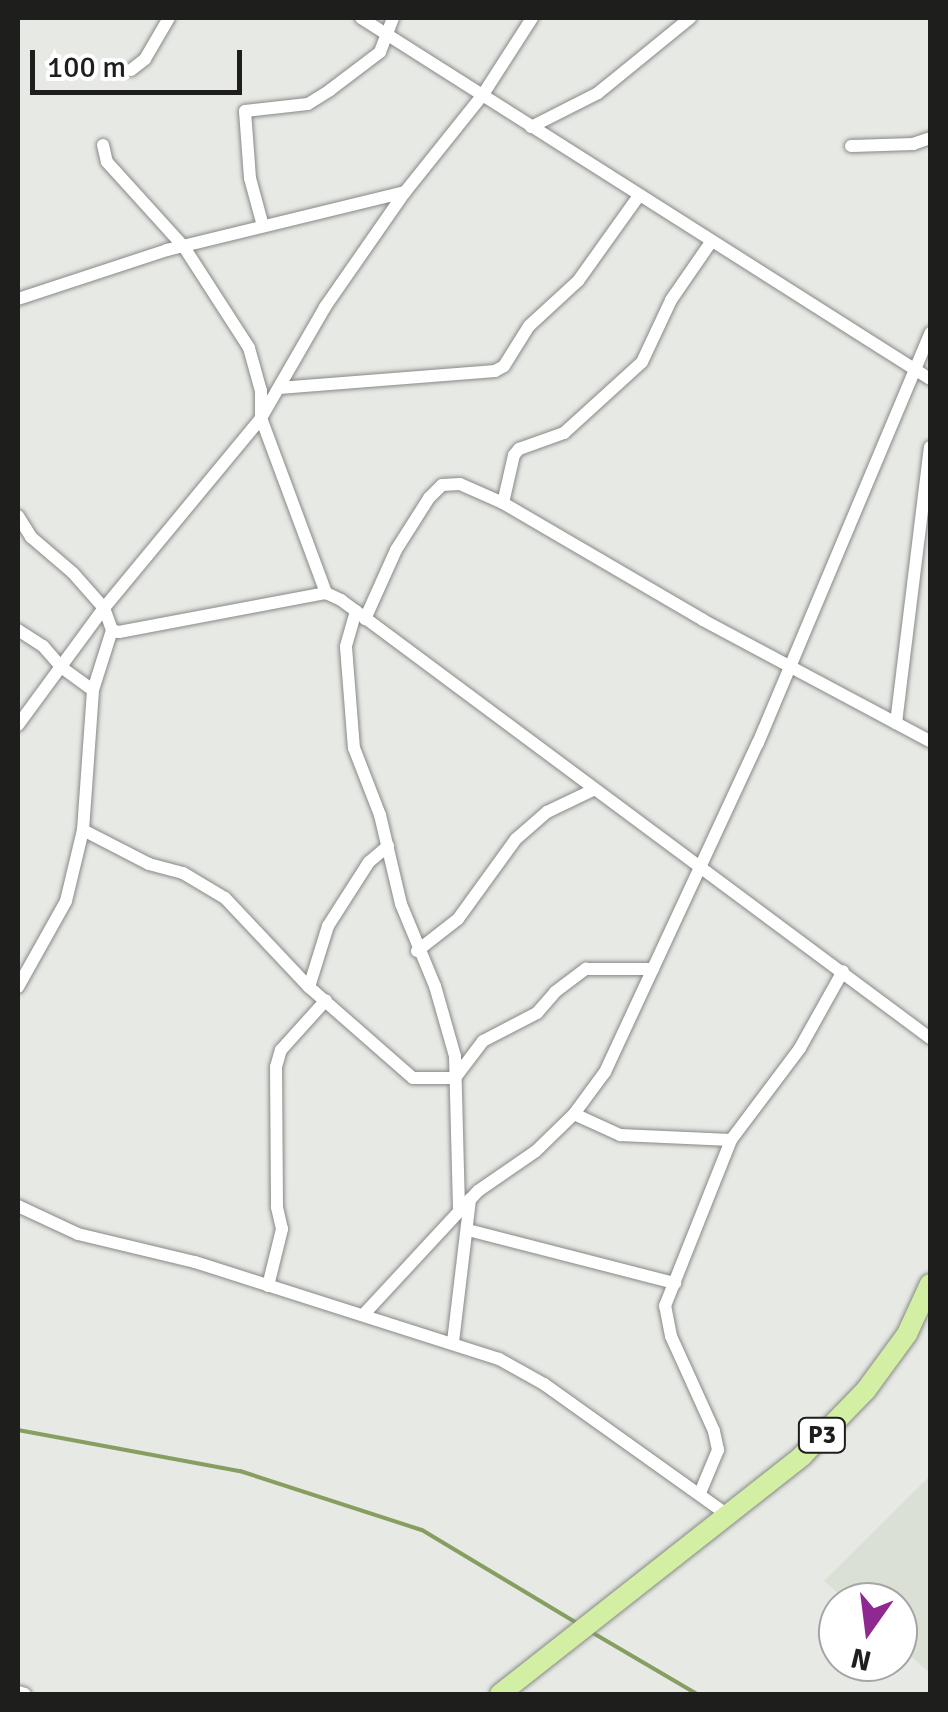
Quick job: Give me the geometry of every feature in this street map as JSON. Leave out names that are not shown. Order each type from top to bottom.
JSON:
[{"type":"main road","name":"P3","points":[[500,1694],[680,1556],[802,1456],[866,1390],[907,1334],[930,1284]]},
{"type":"street","points":[[131,70],[145,59],[169,18]]},
{"type":"street","points":[[361,18],[930,379]]},
{"type":"street","points":[[263,226],[250,178],[245,110],[308,104],[380,52],[394,18]]},
{"type":"street","points":[[18,725],[104,608],[261,418],[325,307],[405,192],[482,96],[532,18]]},
{"type":"street","points":[[531,127],[598,93],[690,18]]},
{"type":"street","points":[[851,146],[914,144],[930,138]]},
{"type":"street","points":[[103,145],[108,162],[184,247],[249,348],[260,391],[261,418],[326,592],[930,1038]]},
{"type":"street","points":[[18,299],[184,247],[405,192]]},
{"type":"street","points":[[279,388],[494,371],[504,366],[530,326],[578,281],[638,196]]},
{"type":"street","points":[[503,503],[519,448],[564,433],[642,362],[670,300],[711,242]]},
{"type":"street","points":[[365,1313],[470,1199],[536,1151],[574,1114],[612,1060],[791,667],[884,435],[930,333]]},
{"type":"street","points":[[896,723],[930,447]]},
{"type":"street","points":[[459,1211],[456,1078],[445,1017],[416,950],[388,846],[354,748],[346,647],[396,550],[429,498],[442,485],[460,484],[503,503],[791,667],[930,741]]},
{"type":"street","points":[[18,516],[31,537],[73,572],[104,608],[112,630],[94,690],[82,830],[66,902],[18,987]]},
{"type":"street","points":[[112,630],[127,632],[326,592]]},
{"type":"street","points":[[18,630],[94,690]]},
{"type":"street","points":[[416,950],[458,918],[516,838],[547,812],[595,789]]},
{"type":"street","points":[[82,830],[216,892],[252,923],[308,987],[408,1076],[456,1078]]},
{"type":"street","points":[[308,987],[336,912],[369,862],[388,846]]},
{"type":"street","points":[[456,1078],[483,1041],[537,1013],[555,992],[586,969],[653,969]]},
{"type":"street","points":[[700,1493],[718,1450],[714,1431],[668,1326],[665,1306],[731,1140],[800,1048],[843,971]]},
{"type":"street","points":[[268,1286],[282,1229],[277,1207],[276,1067],[281,1050],[326,1000]]},
{"type":"street","points":[[574,1114],[620,1134],[731,1140]]},
{"type":"street","points":[[452,1342],[470,1199]]},
{"type":"street","points":[[18,1206],[78,1234],[194,1262],[365,1313],[499,1359],[544,1384],[729,1516]]},
{"type":"street","points":[[468,1230],[675,1283]]},
{"type":"street","points":[[18,1692],[25,1694]]},
{"type":"shaded area","points":[[930,1476],[930,1673],[918,1662],[918,1582],[824,1581]]},
{"type":"waterway","points":[[18,1430],[240,1471],[422,1530],[577,1623]]},
{"type":"waterway","points":[[593,1633],[697,1694]]}]
